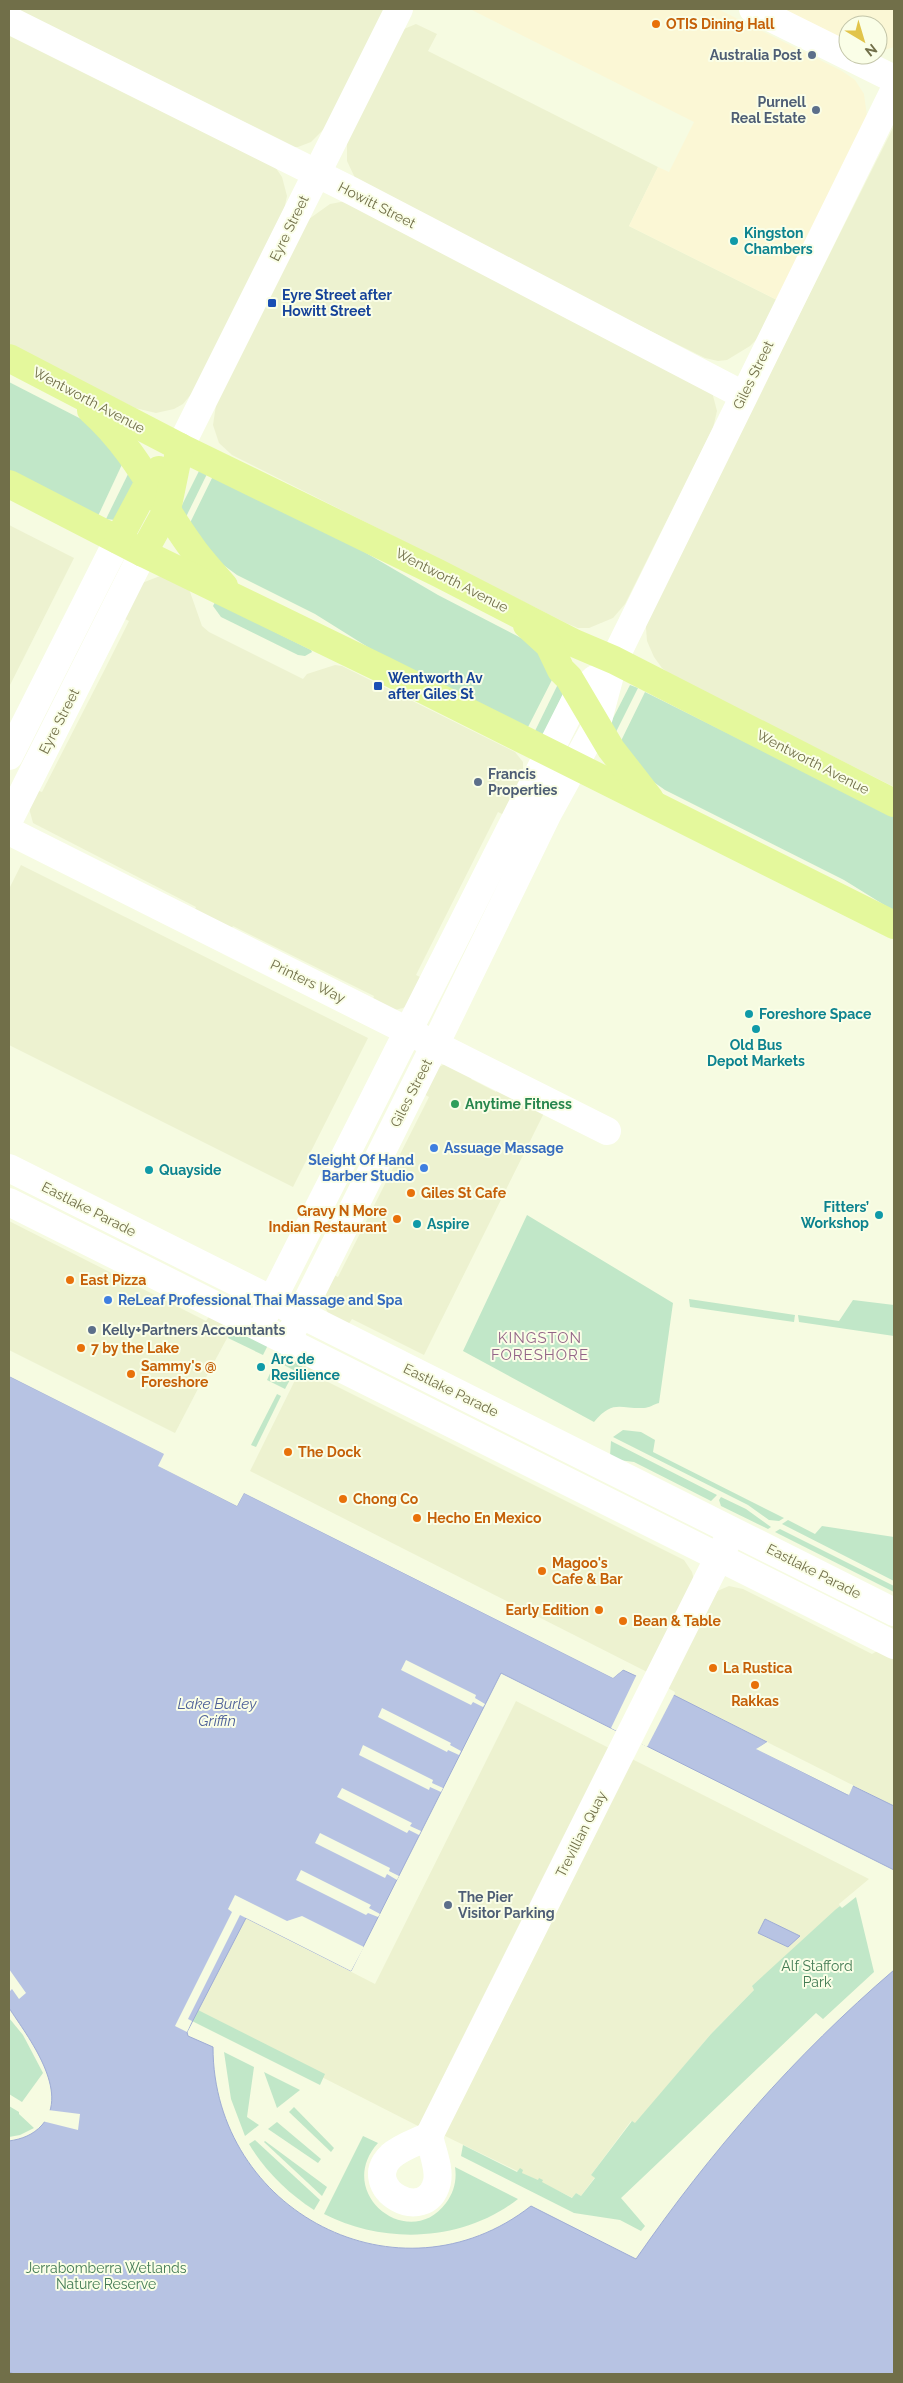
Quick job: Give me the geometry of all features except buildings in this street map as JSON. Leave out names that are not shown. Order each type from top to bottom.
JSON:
[{"type":"main road","name":"Wentworth Avenue","points":[[9,358],[180,447],[510,609],[574,643],[614,660],[894,803]]},
{"type":"main road","points":[[66,386],[114,432],[150,480],[195,553],[232,595]]},
{"type":"main road","name":"Eyre Street","points":[[118,540],[150,480],[180,447]]},
{"type":"main road","name":"Eyre Street","points":[[143,553],[167,510],[180,447]]},
{"type":"main road","points":[[9,484],[143,553],[232,595],[894,925]]},
{"type":"main road","points":[[510,609],[548,645],[561,670],[569,678],[628,772],[658,808]]},
{"type":"street","name":"Eyre Street","points":[[180,447],[398,9]]},
{"type":"street","points":[[753,9],[894,79]]},
{"type":"street","name":"Howitt Street","points":[[9,20],[315,174],[742,395]]},
{"type":"street","name":"Giles Street","points":[[287,1341],[436,1045],[547,815],[597,724],[614,660],[700,489],[742,395],[894,91]]},
{"type":"street","name":"Eyre Street","points":[[9,756],[118,540]]},
{"type":"street","name":"Eyre Street","points":[[9,820],[143,553]]},
{"type":"street","points":[[82,612],[108,623]]},
{"type":"street","name":"Giles Street","points":[[259,1327],[578,695],[614,660]]},
{"type":"street","name":"Printers Way","points":[[9,831],[606,1131]]},
{"type":"street","points":[[508,832],[534,845]]},
{"type":"street","name":"Eastlake Parade","points":[[9,1168],[894,1612]]},
{"type":"street","name":"Eastlake Parade","points":[[9,1202],[894,1645]]},
{"type":"street","name":"Trevillian Quay","points":[[429,2136],[733,1531]]},
{"type":"shaded area","points":[[9,9],[386,9],[325,128],[311,142],[298,147],[288,147]]},
{"type":"shaded area","points":[[470,9],[718,9],[842,71],[855,80],[864,94],[867,116],[777,300],[629,226],[658,167],[669,172],[694,122]]},
{"type":"shaded area","points":[[779,9],[894,9],[894,47],[888,49],[888,15],[838,15],[838,39]]},
{"type":"shaded area","points":[[416,24],[437,34],[428,51],[658,167],[629,226],[777,300],[758,338],[750,346],[727,360],[718,361],[705,358],[368,191],[356,180],[347,161],[347,142],[404,29]]},
{"type":"shaded area","points":[[9,29],[273,164],[282,177],[287,196],[284,210],[193,392],[183,404],[174,409],[156,413],[135,408],[9,344]]},
{"type":"shaded area","points":[[894,126],[894,787],[671,675],[662,668],[654,657],[647,641],[646,621]]},
{"type":"shaded area","points":[[346,201],[712,392],[717,411],[713,428],[625,604],[613,618],[589,628],[578,628],[566,623],[232,455],[219,443],[213,425],[216,405],[309,219],[330,204]]},
{"type":"shaded area","points":[[9,525],[74,558],[9,687]]},
{"type":"shaded area","points":[[160,576],[189,589],[202,626],[209,632],[303,679],[307,674],[335,665],[342,666],[515,752],[523,762],[523,775],[504,815],[498,812],[416,975],[422,978],[407,1006],[395,1010],[372,1002],[374,996],[233,926],[230,931],[194,912],[196,907],[33,823],[29,808],[36,790],[42,792],[106,667],[129,621],[123,618],[142,583]]},
{"type":"shaded area","points":[[21,865],[368,1038],[293,1187],[9,1045],[9,889]]},
{"type":"shaded area","name":"Aspire","points":[[445,1064],[474,1073],[471,1079],[496,1092],[500,1086],[546,1109],[424,1355],[352,1319],[348,1325],[328,1313],[322,1301],[332,1274],[338,1277],[429,1097],[422,1093],[439,1067]]},
{"type":"shaded area","points":[[9,1221],[206,1321],[210,1315],[233,1327],[175,1433],[9,1350]]},
{"type":"shaded area","points":[[304,1362],[321,1370],[318,1377],[684,1560],[692,1572],[694,1580],[649,1673],[250,1471]]},
{"type":"shaded area","points":[[729,1586],[743,1589],[872,1654],[879,1650],[894,1657],[894,1806],[674,1695],[675,1692],[666,1687],[715,1592]]},
{"type":"shaded area","points":[[516,1701],[611,1749],[420,2127],[196,2013],[246,1918],[375,1984]]},
{"type":"shaded area","points":[[630,1758],[869,1879],[839,1904],[840,1906],[752,1987],[755,1989],[711,2034],[635,2124],[631,2121],[591,2175],[595,2177],[581,2196],[576,2193],[573,2198],[443,2135]]},
{"type":"green space","points":[[9,382],[87,422],[125,458],[98,516],[9,471]]},
{"type":"green space","points":[[131,468],[136,480],[115,520],[106,519]]},
{"type":"green space","points":[[199,471],[208,472],[184,521],[180,509]]},
{"type":"green space","points":[[214,474],[361,550],[438,595],[523,639],[541,656],[555,674],[527,729],[387,659],[315,614],[237,575],[210,555],[188,527]]},
{"type":"green space","points":[[215,602],[312,652],[305,656],[298,655],[221,617],[213,606]]},
{"type":"green space","points":[[559,682],[563,694],[543,735],[534,733]]},
{"type":"green space","points":[[630,685],[638,688],[614,736],[610,724]]},
{"type":"green space","points":[[645,692],[894,816],[894,911],[844,880],[665,790],[648,778],[619,745]]},
{"type":"green space","points":[[527,1215],[673,1303],[659,1403],[646,1408],[612,1408],[606,1410],[594,1422],[463,1351]]},
{"type":"green space","points":[[689,1299],[795,1315],[794,1322],[690,1307]]},
{"type":"green space","points":[[853,1300],[894,1305],[894,1336],[799,1322],[798,1315],[839,1321]]},
{"type":"green space","points":[[233,1327],[268,1345],[263,1355],[228,1338]]},
{"type":"green space","points":[[281,1351],[304,1362],[299,1373],[276,1361]]},
{"type":"green space","points":[[273,1367],[292,1376],[285,1389],[267,1380]]},
{"type":"green space","points":[[277,1394],[281,1396],[256,1447],[251,1445]]},
{"type":"green space","points":[[623,1430],[641,1432],[655,1440],[653,1452],[784,1518],[779,1521],[769,1520],[748,1505],[613,1437]]},
{"type":"green space","points":[[611,1441],[717,1495],[711,1501],[634,1462],[619,1460],[610,1456]]},
{"type":"green space","points":[[721,1497],[746,1509],[771,1527],[768,1529],[721,1506],[719,1500]]},
{"type":"green space","points":[[788,1520],[815,1534],[822,1526],[894,1537],[894,1581],[782,1524]]},
{"type":"green space","points":[[780,1529],[894,1586],[894,1592],[775,1532]]},
{"type":"green space","name":"Alf Stafford Park","points":[[856,1897],[874,1972],[823,2019],[816,2013],[621,2198],[645,2226],[641,2231],[620,2220],[574,2213],[461,2156],[463,2145],[517,2172],[520,2168],[523,2170],[522,2173],[538,2180],[539,2178],[543,2180],[542,2182],[572,2198],[576,2193],[581,2196],[595,2178],[591,2175],[632,2121],[635,2123],[711,2034],[754,1990],[752,1986],[835,1910],[840,1906],[842,1908]]},
{"type":"green space","points":[[198,2010],[325,2074],[320,2085],[192,2021]]},
{"type":"green space","points":[[9,2018],[23,2035],[43,2073],[22,2102],[9,2094]]},
{"type":"green space","points":[[224,2052],[254,2067],[247,2117],[259,2125],[245,2136],[231,2099]]},
{"type":"green space","points":[[264,2072],[300,2090],[277,2108]]},
{"type":"green space","points":[[9,2106],[19,2112],[34,2128],[20,2135],[9,2137]]},
{"type":"green space","points":[[294,2107],[334,2148],[331,2152],[289,2112]]},
{"type":"green space","points":[[277,2122],[321,2159],[318,2163],[268,2129]]},
{"type":"green space","points":[[363,2136],[378,2143],[366,2162],[364,2180],[370,2197],[381,2210],[396,2219],[413,2222],[431,2217],[446,2203],[451,2195],[456,2177],[455,2167],[518,2199],[496,2213],[473,2224],[449,2231],[423,2234],[372,2231],[324,2214]]},
{"type":"green space","points":[[255,2140],[320,2200],[314,2210],[286,2189],[270,2172],[249,2144]]},
{"type":"green space","points":[[264,2142],[327,2187],[322,2196]]},
{"type":"water","name":"Lake Burley Griffin","points":[[9,1376],[165,1454],[159,1466],[237,1506],[244,1493],[613,1678],[623,1670],[636,1676],[767,1742],[757,1749],[848,1795],[853,1786],[894,1806],[894,1870],[501,1673],[351,1971],[246,1918],[187,2032],[188,2036],[213,2047],[221,2105],[244,2156],[279,2197],[322,2227],[372,2244],[426,2248],[479,2235],[531,2206],[636,2259],[664,2219],[756,2106],[822,2036],[894,1970],[894,2374],[14,2374],[9,2372],[9,2141],[27,2136],[42,2125],[50,2112],[52,2097],[43,2065],[9,2008]]},
{"type":"water","points":[[765,1919],[800,1936],[788,1947],[758,1933]]},
{"type":"pier","points":[[9,1373],[166,1452],[167,1454],[162,1465],[236,1502],[242,1491],[245,1491],[613,1675],[622,1668],[625,1668],[613,1678],[244,1493],[237,1506],[158,1466],[164,1454],[9,1376]]},
{"type":"pier","points":[[406,1660],[476,1695],[475,1698],[485,1704],[483,1707],[473,1702],[471,1705],[401,1670]]},
{"type":"pier","points":[[637,1674],[675,1693],[647,1747],[611,1728]]},
{"type":"pier","points":[[382,1708],[451,1743],[450,1745],[461,1751],[459,1755],[448,1750],[447,1752],[378,1717]]},
{"type":"pier","points":[[767,1742],[769,1744],[761,1749],[847,1792],[851,1784],[853,1786],[849,1795],[756,1749]]},
{"type":"pier","points":[[363,1745],[433,1780],[432,1783],[443,1788],[441,1792],[430,1787],[429,1790],[359,1755]]},
{"type":"pier","points":[[342,1788],[412,1823],[410,1826],[421,1831],[419,1835],[409,1830],[407,1833],[337,1797]]},
{"type":"pier","points":[[320,1833],[390,1868],[389,1871],[399,1876],[397,1880],[387,1874],[385,1878],[315,1843]]},
{"type":"pier","points":[[301,1870],[371,1905],[369,1908],[380,1914],[378,1917],[368,1913],[366,1915],[296,1880]]},
{"type":"pier","points":[[235,1895],[287,1921],[302,1916],[364,1947],[351,1971],[240,1915],[188,2019],[192,2021],[187,2032],[175,2026],[232,1912],[228,1909]]},
{"type":"pier","points":[[9,1969],[26,1993],[19,1999],[12,1989],[9,1992]]},
{"type":"pier","points":[[48,2110],[80,2114],[78,2130],[42,2121]]},
{"type":"place","name":"OTIS Dining Hall","points":[[656,24]]},
{"type":"place","name":"Australia Post","points":[[812,55]]},
{"type":"place","name":"Purnell Real Estate","points":[[816,110]]},
{"type":"place","name":"Kingston Chambers","points":[[734,241]]},
{"type":"place","name":"Eyre Street after Howitt Street","points":[[272,303]]},
{"type":"place","name":"Wentworth Av after Giles St","points":[[378,686]]},
{"type":"place","name":"Francis Properties","points":[[478,782]]},
{"type":"place","name":"Foreshore Space","points":[[749,1014]]},
{"type":"place","name":"Old Bus Depot Markets","points":[[756,1029]]},
{"type":"place","name":"Anytime Fitness","points":[[455,1104]]},
{"type":"place","name":"Assuage Massage","points":[[434,1148]]},
{"type":"place","name":"Sleight Of Hand Barber Studio","points":[[424,1168]]},
{"type":"place","name":"Quayside","points":[[149,1170]]},
{"type":"place","name":"Giles St Cafe","points":[[411,1193]]},
{"type":"place","name":"Fitters’ Workshop","points":[[879,1215]]},
{"type":"place","name":"Gravy N More Indian Restaurant","points":[[397,1219]]},
{"type":"place","name":"Aspire","points":[[417,1224]]},
{"type":"place","name":"East Pizza","points":[[70,1280]]},
{"type":"place","name":"ReLeaf Professional Thai Massage and Spa","points":[[108,1300]]},
{"type":"place","name":"Kelly+Partners Accountants","points":[[92,1330]]},
{"type":"place","name":"7 by the Lake","points":[[81,1348]]},
{"type":"place","name":"Arc de Resilience","points":[[261,1367]]},
{"type":"place","name":"Sammy's @ Foreshore","points":[[131,1374]]},
{"type":"place","name":"The Dock","points":[[288,1452]]},
{"type":"place","name":"Chong Co","points":[[343,1499]]},
{"type":"place","name":"Hecho En Mexico","points":[[417,1518]]},
{"type":"place","name":"Magoo's Cafe & Bar","points":[[542,1571]]},
{"type":"place","name":"Early Edition","points":[[599,1610]]},
{"type":"place","name":"Bean & Table","points":[[623,1621]]},
{"type":"place","name":"La Rustica","points":[[713,1668]]},
{"type":"place","name":"Rakkas","points":[[755,1685]]},
{"type":"place","name":"The Pier Visitor Parking","points":[[448,1905]]},
{"type":"district","name":"KINGSTON FORESHORE","points":[[540,1346]]},
{"type":"park label","name":"Jerrabomberra Wetlands Nature Reserve","points":[[106,2276]]}]
